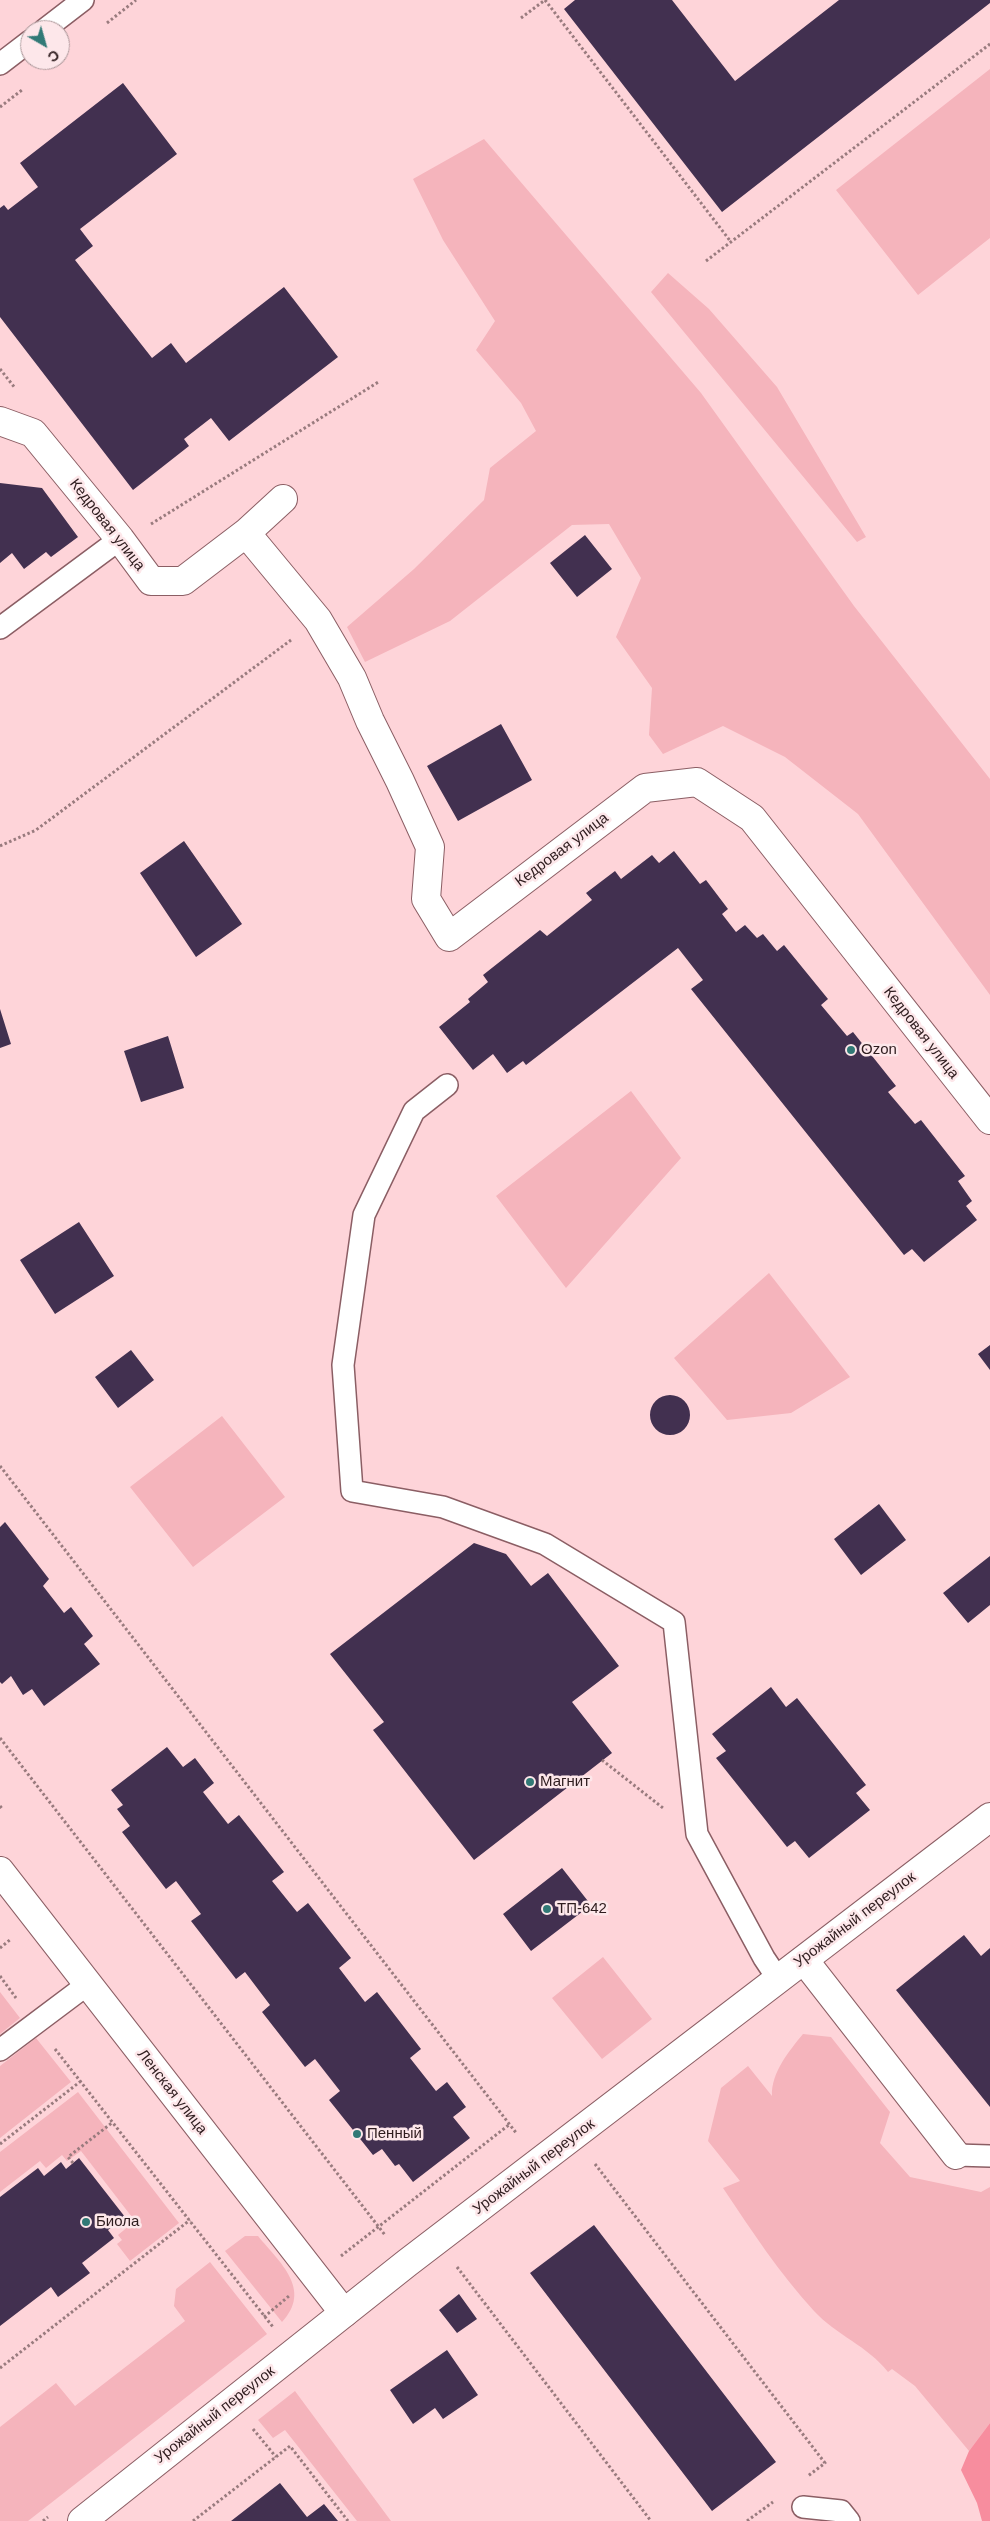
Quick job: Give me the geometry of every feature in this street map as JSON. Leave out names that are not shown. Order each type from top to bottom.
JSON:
[{"type":"street","name":"Кедровая улица","points":[[0,421],[33,433],[120,539],[151,581],[183,580],[246,533],[283,500]]},
{"type":"street","name":"Кедровая улица","points":[[246,533],[318,620],[352,678],[370,721],[430,847],[426,899],[449,937],[645,788],[697,782],[752,818],[990,1120]]},
{"type":"street","name":"Урожайный переулок","points":[[82,2521],[407,2263],[990,1816]]},
{"type":"street","name":"Ленская улица","points":[[0,1871],[344,2313]]},
{"type":"street","points":[[804,1960],[956,2155]]},
{"type":"lane","points":[[57,20],[82,0]]},
{"type":"lane","points":[[0,64],[20,49]]},
{"type":"lane","points":[[0,628],[120,539]]},
{"type":"lane","points":[[447,1084],[414,1111],[364,1215],[343,1366],[352,1491],[442,1507],[545,1544],[674,1622],[697,1834],[764,1958],[778,1979]]},
{"type":"lane","points":[[0,2050],[88,1984]]},
{"type":"lane","points":[[956,2155],[990,2156]]},
{"type":"lane","points":[[803,2506],[841,2511],[849,2521]]},
{"type":"path","points":[[521,18],[545,0],[731,242]]},
{"type":"path","points":[[706,261],[990,44]]},
{"type":"path","points":[[0,369],[21,395]]},
{"type":"path","points":[[148,526],[380,382]]},
{"type":"path","points":[[0,846],[36,830],[318,620]]},
{"type":"path","points":[[0,1466],[519,2137]]},
{"type":"path","points":[[0,1738],[407,2263]]},
{"type":"path","points":[[602,1760],[697,1834]]},
{"type":"path","points":[[0,1806],[3,1810]]},
{"type":"path","points":[[0,1976],[35,2024],[264,2316],[279,2336],[289,2356]]},
{"type":"path","points":[[0,2144],[81,2082]]},
{"type":"path","points":[[73,2163],[68,2157],[112,2122]]},
{"type":"path","points":[[264,2316],[510,2124]]},
{"type":"path","points":[[590,2158],[825,2463],[801,2480]]},
{"type":"path","points":[[0,2368],[190,2220]]},
{"type":"path","points":[[454,2263],[651,2521]]},
{"type":"path","points":[[253,2428],[276,2458]]},
{"type":"path","points":[[193,2521],[290,2446],[348,2521]]},
{"type":"path","points":[[746,2521],[778,2498]]},
{"type":"shaded area","points":[[990,69],[990,238],[918,295],[836,190]]},
{"type":"shaded area","points":[[484,139],[701,393],[854,606],[990,779],[990,995],[858,814],[785,757],[723,726],[663,754],[649,735],[652,688],[616,637],[641,578],[609,524],[572,525],[450,621],[365,662],[347,627],[414,569],[484,500],[490,468],[536,431],[521,403],[476,350],[495,321],[443,240],[413,179]]},
{"type":"shaded area","points":[[668,273],[709,309],[777,387],[866,537],[857,542],[651,292]]},
{"type":"shaded area","points":[[631,1091],[681,1158],[566,1288],[496,1196]]},
{"type":"shaded area","points":[[769,1273],[850,1377],[791,1413],[727,1420],[674,1358]]},
{"type":"shaded area","points":[[222,1416],[285,1497],[193,1567],[130,1487]]},
{"type":"shaded area","points":[[603,1957],[652,2019],[602,2059],[552,1998]]},
{"type":"shaded area","points":[[0,1992],[20,2018],[0,2034]]},
{"type":"shaded area","points":[[803,2034],[831,2037],[890,2112],[880,2143],[910,2177],[981,2192],[990,2187],[990,2423],[969,2451],[915,2386],[892,2369],[888,2372],[871,2355],[832,2327],[814,2311],[801,2297],[755,2236],[723,2188],[740,2181],[708,2141],[721,2088],[748,2066],[772,2096],[772,2087],[778,2071],[787,2055]]},
{"type":"shaded area","points":[[36,2038],[71,2082],[0,2138],[0,2066]]},
{"type":"shaded area","points":[[78,2092],[179,2223],[130,2261],[117,2244],[122,2240],[118,2235],[135,2221],[81,2151],[67,2161],[62,2155],[46,2168],[40,2161],[0,2192],[0,2152]]},
{"type":"shaded area","points":[[245,2236],[258,2236],[283,2266],[294,2287],[291,2310],[282,2322],[225,2251]]},
{"type":"shaded area","points":[[210,2262],[267,2334],[28,2521],[0,2521],[0,2427],[56,2383],[75,2406],[185,2321],[174,2306],[176,2289]]},
{"type":"shaded area","points":[[295,2391],[391,2521],[357,2521],[285,2430],[273,2438],[258,2420]]},
{"type":"shaded area","points":[[990,2423],[990,2521],[982,2521],[977,2503],[961,2470],[969,2451]]},
{"type":"building","points":[[575,0],[672,0],[735,81],[839,0],[990,0],[990,3],[722,212],[564,9]]},
{"type":"building","points":[[123,83],[177,154],[80,229],[93,246],[75,260],[152,358],[171,343],[186,363],[284,287],[338,357],[229,441],[211,418],[184,439],[189,446],[133,490],[0,317],[0,208],[4,205],[8,210],[38,187],[20,163]]},
{"type":"building","points":[[0,483],[42,488],[78,537],[51,557],[46,552],[24,569],[12,553],[0,563]]},
{"type":"building","points":[[585,535],[612,569],[577,597],[550,563]]},
{"type":"building","points":[[501,724],[532,780],[458,821],[427,766]]},
{"type":"building","points":[[184,841],[242,924],[196,957],[140,873]]},
{"type":"building","points":[[674,851],[700,884],[706,880],[728,909],[722,914],[736,932],[745,925],[757,938],[763,934],[777,951],[784,945],[828,999],[821,1005],[847,1036],[853,1032],[896,1086],[888,1092],[915,1124],[921,1120],[965,1176],[958,1181],[972,1201],[966,1206],[977,1220],[924,1262],[912,1249],[904,1255],[691,989],[703,980],[678,948],[526,1065],[523,1061],[507,1073],[493,1054],[473,1070],[439,1027],[470,1002],[468,999],[488,982],[483,975],[540,930],[547,936],[592,900],[586,893],[615,871],[621,879],[652,855],[659,863]]},
{"type":"building","points":[[0,1009],[11,1044],[0,1048]]},
{"type":"building","points":[[168,1036],[184,1088],[141,1102],[124,1051]]},
{"type":"building","points":[[79,1222],[114,1276],[55,1314],[20,1260]]},
{"type":"building","points":[[990,1345],[990,1370],[978,1354]]},
{"type":"building","points":[[131,1350],[154,1380],[118,1408],[95,1377]]},
{"type":"building","points":[[670,1395],[684,1401],[690,1415],[684,1429],[670,1435],[656,1429],[650,1415],[656,1401]]},
{"type":"building","points":[[879,1504],[906,1540],[861,1575],[834,1539]]},
{"type":"building","points":[[5,1522],[49,1579],[43,1586],[64,1613],[71,1607],[93,1636],[84,1644],[100,1664],[44,1706],[32,1689],[23,1695],[11,1676],[2,1684],[0,1682],[0,1527]]},
{"type":"building","points":[[474,1543],[506,1554],[531,1586],[548,1573],[619,1666],[572,1702],[612,1753],[474,1860],[373,1730],[384,1722],[330,1654]]},
{"type":"building","points":[[990,1556],[990,1605],[968,1623],[943,1593]]},
{"type":"building","points":[[771,1687],[786,1707],[797,1698],[866,1785],[856,1793],[870,1810],[809,1858],[795,1841],[787,1847],[716,1758],[726,1751],[712,1734]]},
{"type":"building","points":[[167,1747],[183,1767],[195,1758],[214,1783],[203,1792],[228,1824],[239,1815],[284,1872],[272,1881],[297,1912],[308,1903],[351,1958],[339,1968],[365,2002],[377,1992],[421,2049],[410,2058],[436,2091],[447,2082],[466,2107],[453,2117],[470,2138],[413,2182],[399,2164],[395,2166],[382,2149],[373,2155],[329,2100],[340,2091],[315,2059],[305,2067],[262,2012],[270,2005],[245,1972],[236,1979],[191,1921],[201,1914],[176,1881],[166,1889],[122,1832],[130,1826],[117,1809],[123,1805],[111,1790]]},
{"type":"building","name":"ТП-642","points":[[562,1868],[591,1905],[531,1951],[503,1914]]},
{"type":"building","points":[[964,1935],[981,1956],[990,1948],[990,2107],[896,1990]]},
{"type":"building","points":[[79,2158],[125,2217],[108,2230],[114,2238],[82,2263],[90,2273],[58,2297],[51,2287],[0,2326],[0,2197],[38,2168],[44,2176],[61,2162],[66,2169]]},
{"type":"building","points":[[594,2225],[776,2462],[712,2511],[530,2273]]},
{"type":"building","points":[[459,2294],[477,2319],[457,2333],[439,2310]]},
{"type":"building","points":[[447,2350],[478,2395],[443,2419],[435,2408],[413,2424],[390,2390]]},
{"type":"building","points":[[280,2483],[307,2517],[324,2504],[338,2521],[231,2521]]},
{"type":"place","name":"Ozon","points":[[851,1050]]},
{"type":"place","name":"Магнит","points":[[530,1782]]},
{"type":"place","name":"ТП-642","points":[[547,1909]]},
{"type":"place","name":"Пенный","points":[[357,2134]]},
{"type":"place","name":"Биола","points":[[86,2222]]}]
